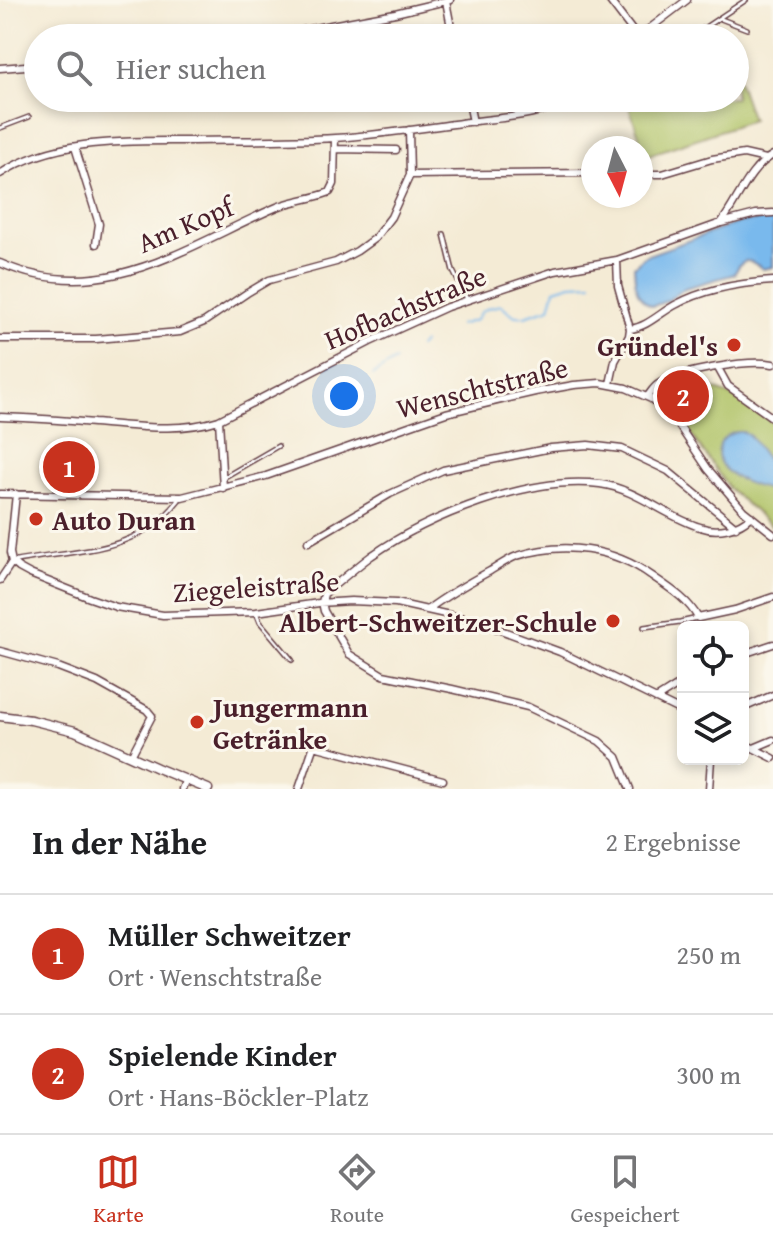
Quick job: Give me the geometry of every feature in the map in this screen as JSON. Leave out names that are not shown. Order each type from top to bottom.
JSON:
[{"type":"street","points":[[339,24],[448,0],[451,24]]},
{"type":"street","points":[[609,0],[627,24]]},
{"type":"street","points":[[656,24],[687,0]]},
{"type":"street","points":[[0,68],[24,66]]},
{"type":"street","points":[[471,112],[473,122]]},
{"type":"street","points":[[0,174],[28,159],[75,147],[123,142],[335,138],[538,112]]},
{"type":"street","points":[[0,339],[96,339],[180,332],[204,322],[269,280],[336,262],[375,238],[391,217],[410,175],[409,130]]},
{"type":"street","name":"Am Kopf","points":[[0,263],[23,272],[72,279],[100,277],[143,267],[191,249],[279,206],[330,192],[334,184],[335,138]]},
{"type":"street","points":[[75,147],[99,224],[96,244]]},
{"type":"street","points":[[335,149],[396,150]]},
{"type":"street","points":[[653,174],[744,154],[770,157]]},
{"type":"street","points":[[721,223],[744,185],[770,157]]},
{"type":"street","points":[[410,175],[581,173]]},
{"type":"street","name":"Hofbachstraße","points":[[0,417],[160,428],[188,428],[219,420],[370,342],[447,307],[555,271],[617,260],[721,223],[773,213]]},
{"type":"street","points":[[617,260],[618,286],[630,329],[615,361],[610,384],[647,397],[671,414],[708,469],[751,516],[773,534]]},
{"type":"street","points":[[630,329],[638,328],[705,292],[773,281]]},
{"type":"street","points":[[647,397],[659,383],[691,373],[754,362],[773,364]]},
{"type":"street","points":[[718,368],[728,386],[773,418]]},
{"type":"street","name":"Wenschtstraße","points":[[0,494],[182,497],[280,471],[446,413],[555,388],[610,384]]},
{"type":"street","points":[[219,420],[223,488]]},
{"type":"street","points":[[308,542],[390,494],[443,470],[551,448],[588,445],[622,449],[668,471],[736,527]]},
{"type":"street","points":[[630,789],[617,757],[599,741],[528,707],[383,675],[349,654],[328,618],[322,602],[324,594],[372,555],[414,530],[474,504],[526,489],[572,483],[600,484],[613,487],[701,528],[736,527],[751,516]]},
{"type":"street","points":[[0,580],[12,562],[10,553],[16,494]]},
{"type":"street","points":[[427,610],[454,590],[515,557],[549,549],[570,548],[603,552],[643,570],[668,587],[694,610],[698,618],[773,597]]},
{"type":"street","name":"Ziegeleistraße","points":[[12,562],[30,574],[90,598],[138,612],[184,616],[256,612],[322,602],[396,603],[476,621],[560,652],[677,709]]},
{"type":"street","points":[[749,652],[773,644]]},
{"type":"street","points":[[0,651],[58,667],[97,682],[147,710],[152,716],[131,756]]},
{"type":"street","points":[[656,699],[677,686]]},
{"type":"street","points":[[749,705],[773,695]]},
{"type":"street","points":[[0,716],[75,731],[131,756],[184,785],[208,789]]},
{"type":"street","points":[[754,748],[773,740]]},
{"type":"street","points":[[299,789],[315,744],[443,780]]},
{"type":"street","points":[[749,746],[773,758]]},
{"type":"street","points":[[709,789],[711,765]]},
{"type":"lane","points":[[710,24],[746,0]]},
{"type":"lane","points":[[719,18],[734,24]]},
{"type":"lane","points":[[0,128],[29,117]]},
{"type":"lane","points":[[444,234],[453,271],[468,301]]},
{"type":"lane","points":[[223,478],[278,446]]},
{"type":"lane","points":[[12,562],[111,546],[166,516],[182,497]]},
{"type":"lane","points":[[256,612],[260,622],[292,660]]},
{"type":"lane","points":[[644,627],[698,618]]},
{"type":"green space","points":[[749,111],[752,120],[653,154],[653,136],[639,136],[631,112]]},
{"type":"green space","points":[[688,379],[742,400],[773,423],[773,527],[730,490],[676,413],[661,397],[662,390],[669,383]]},
{"type":"water","points":[[773,219],[773,267],[763,269],[746,261],[740,264],[735,274],[685,288],[667,301],[653,306],[639,295],[634,266],[645,256],[740,222]]},
{"type":"water","points":[[737,432],[750,436],[773,468],[773,490],[736,478],[722,465],[720,445],[725,437]]},
{"type":"waterway","points":[[459,325],[476,320],[488,308],[501,305],[515,316],[525,316],[550,308],[555,289],[592,283]]},
{"type":"waterway","points":[[419,347],[423,343]]},
{"type":"waterway","points":[[373,375],[395,361]]},
{"type":"place","name":"Gründel's","points":[[734,345]]},
{"type":"place","name":"Spielende Kinder","points":[[683,396]]},
{"type":"place","name":"Müller Schweitzer","points":[[69,467]]},
{"type":"place","name":"Auto Duran","points":[[36,519]]},
{"type":"place","name":"Albert-Schweitzer-Schule","points":[[613,621]]},
{"type":"place","name":"Jungermann Getränke","points":[[197,722]]}]
